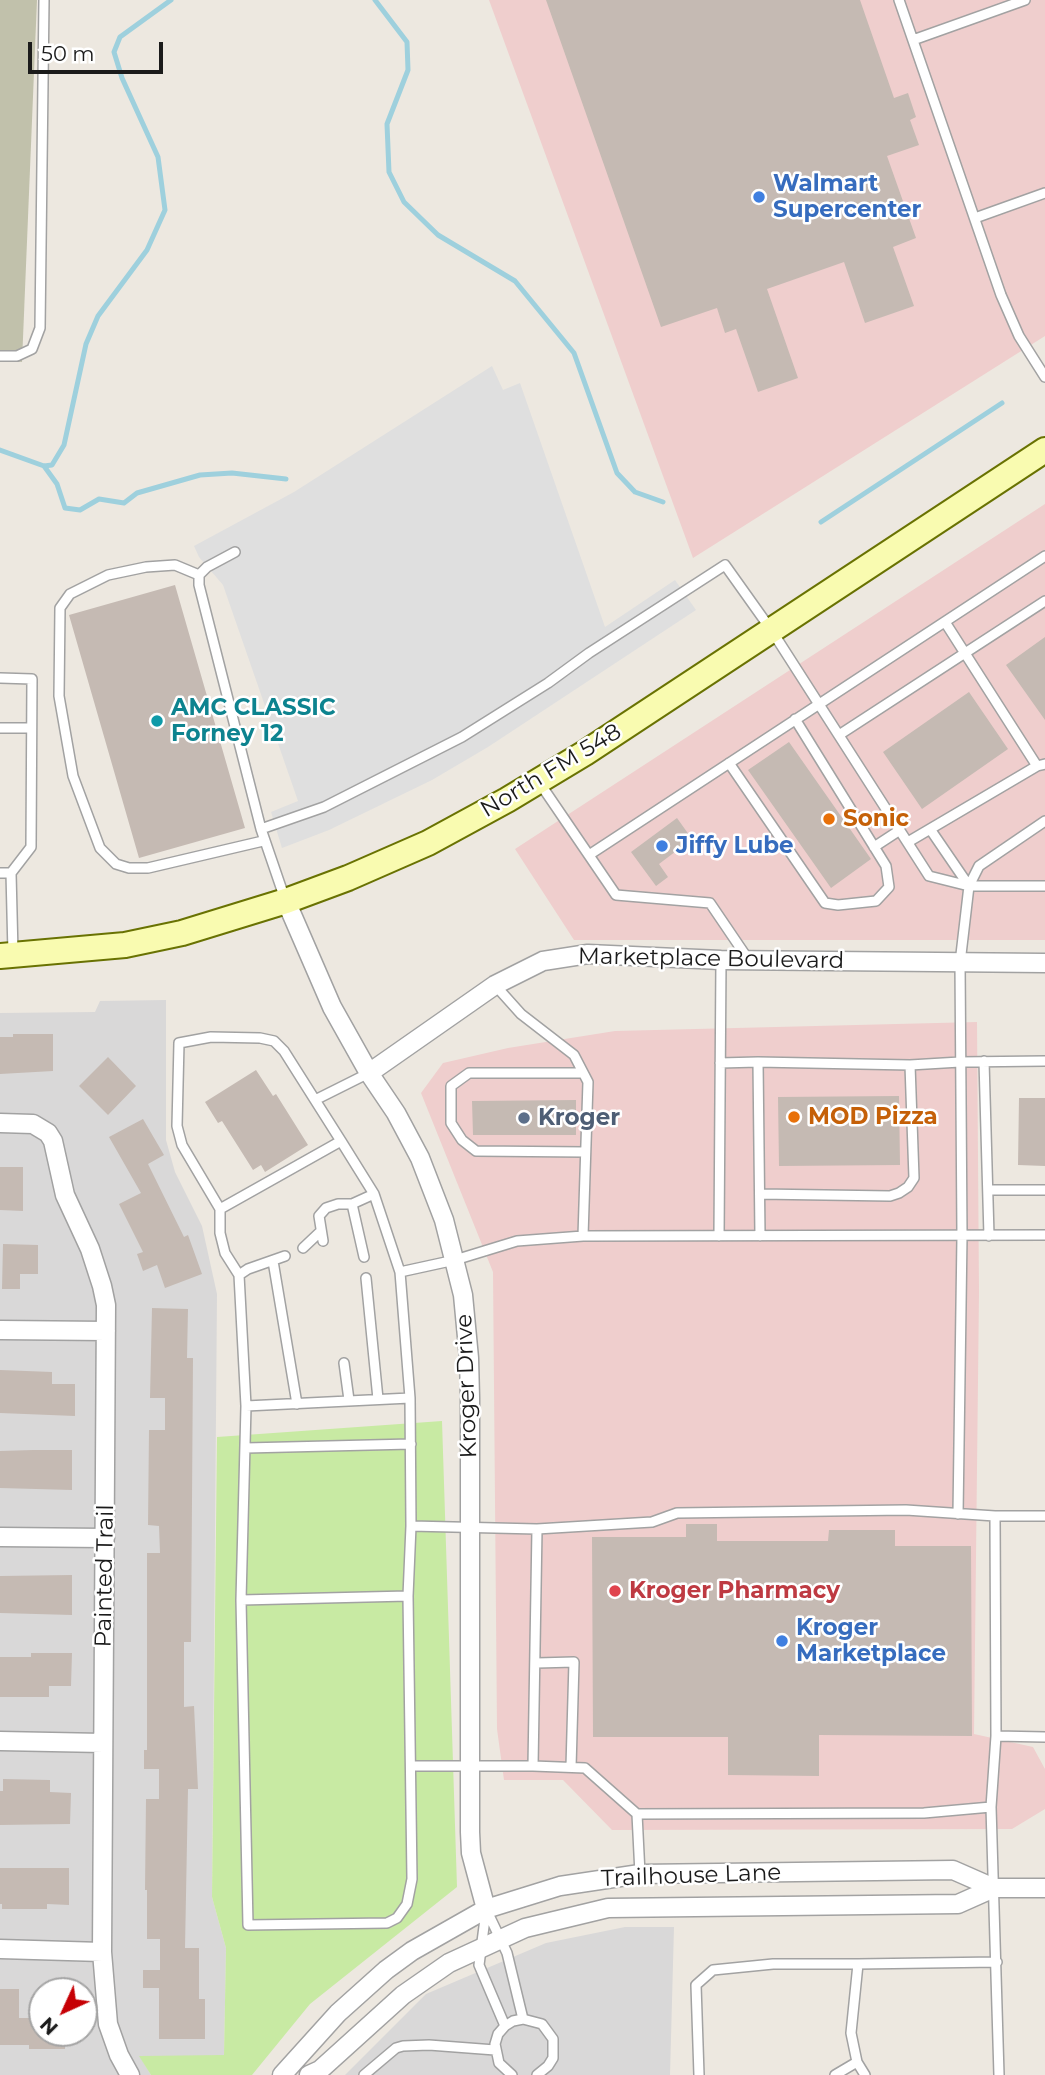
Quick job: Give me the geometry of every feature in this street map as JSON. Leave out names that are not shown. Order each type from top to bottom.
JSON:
[{"type":"main road","name":"North FM 548","points":[[6,955],[125,945],[182,933],[286,901],[358,874],[428,843],[539,782],[1045,450]]},
{"type":"street","name":"Kroger Drive","points":[[286,901],[332,1007],[420,1158],[444,1220],[463,1295],[469,1357],[471,1853],[486,1909]]},
{"type":"street","name":"Marketplace Boulevard","points":[[369,1073],[495,985],[543,961],[588,954],[721,960],[1045,963]]},
{"type":"street","name":"Painted Trail","points":[[0,1123],[33,1124],[48,1133],[53,1141],[65,1195],[90,1249],[106,1305],[103,1952],[108,2024],[130,2075]]},
{"type":"street","points":[[0,1330],[106,1331]]},
{"type":"street","points":[[0,1537],[106,1538]]},
{"type":"street","points":[[0,1741],[103,1742]]},
{"type":"street","name":"Trailhouse Lane","points":[[282,2075],[338,2013],[386,1970],[442,1932],[486,1909],[559,1886],[640,1874],[953,1870],[994,1888],[1045,1888]]},
{"type":"street","name":"Trailhouse Lane","points":[[309,2075],[320,2070],[402,1995],[449,1963],[525,1928],[608,1908],[958,1904],[994,1888]]},
{"type":"street","points":[[0,1950],[103,1952]]},
{"type":"lane","points":[[0,356],[17,356],[32,349],[40,328],[44,0]]},
{"type":"lane","points":[[899,0],[1001,295],[1019,336],[1045,377]]},
{"type":"lane","points":[[913,40],[1025,0]]},
{"type":"lane","points":[[975,218],[1045,193]]},
{"type":"lane","points":[[235,552],[207,567],[199,575],[199,585],[263,841],[286,901]]},
{"type":"lane","points":[[589,855],[1045,556]]},
{"type":"lane","points":[[199,575],[174,565],[146,567],[108,575],[70,594],[61,608],[59,696],[73,776],[100,848],[116,864],[129,868],[148,868],[263,841]]},
{"type":"lane","points":[[261,829],[324,807],[462,737],[725,565],[772,631],[929,876],[969,886],[1045,886]]},
{"type":"lane","points":[[839,735],[1045,601]]},
{"type":"lane","points":[[908,842],[1041,765],[945,622]]},
{"type":"lane","points":[[0,678],[32,679],[31,848],[11,873],[6,955]]},
{"type":"lane","points":[[729,763],[825,903],[876,901],[889,887],[886,866],[795,719]]},
{"type":"lane","points":[[0,728],[31,728]]},
{"type":"lane","points":[[539,782],[616,895],[710,903],[748,959]]},
{"type":"lane","points":[[958,1514],[962,1236],[960,963],[969,886],[979,866],[1045,821]]},
{"type":"lane","points":[[930,829],[969,886]]},
{"type":"lane","points":[[874,847],[901,830]]},
{"type":"lane","points":[[0,873],[11,873]]},
{"type":"lane","points":[[719,1236],[721,960]]},
{"type":"lane","points":[[495,985],[521,1014],[574,1055],[587,1082],[583,1236]]},
{"type":"lane","points":[[211,1037],[260,1038],[274,1041],[284,1051],[315,1100],[374,1194],[400,1272],[411,1444],[408,1597],[412,1879],[407,1904],[397,1918],[387,1923],[248,1925],[241,1600],[246,1406],[239,1276],[225,1253],[220,1233],[220,1209],[182,1145],[177,1126],[179,1043],[211,1037]]},
{"type":"lane","points":[[984,1061],[989,1236]]},
{"type":"lane","points":[[720,1063],[910,1065],[1045,1061]]},
{"type":"lane","points":[[758,1062],[760,1236]]},
{"type":"lane","points":[[760,1194],[890,1196],[899,1194],[908,1187],[914,1178],[910,1065]]},
{"type":"lane","points":[[315,1100],[369,1073]]},
{"type":"lane","points":[[583,1073],[469,1073],[451,1086],[452,1123],[462,1140],[476,1151],[585,1152]]},
{"type":"lane","points":[[220,1209],[341,1141]]},
{"type":"lane","points":[[988,1190],[1045,1190]]},
{"type":"lane","points":[[303,1248],[322,1236],[319,1216],[326,1208],[338,1204],[352,1205],[374,1194]]},
{"type":"lane","points":[[352,1205],[363,1257]]},
{"type":"lane","points":[[400,1272],[455,1260],[517,1241],[583,1236],[1045,1235]]},
{"type":"lane","points":[[239,1276],[248,1269],[285,1256]]},
{"type":"lane","points":[[273,1261],[297,1404]]},
{"type":"lane","points":[[366,1278],[378,1399]]},
{"type":"lane","points":[[344,1363],[349,1400]]},
{"type":"lane","points":[[246,1406],[410,1398]]},
{"type":"lane","points":[[246,1448],[411,1444]]},
{"type":"lane","points":[[411,1526],[537,1529],[652,1522],[677,1513],[906,1510],[995,1516],[1045,1516]]},
{"type":"lane","points":[[995,1516],[996,1736],[991,1807],[999,2075]]},
{"type":"lane","points":[[533,1766],[537,1663],[537,1529]]},
{"type":"lane","points":[[241,1600],[408,1597]]},
{"type":"lane","points":[[537,1663],[574,1662],[571,1768]]},
{"type":"lane","points":[[996,1736],[1045,1737]]},
{"type":"lane","points":[[411,1766],[585,1768],[637,1814],[924,1812],[991,1807]]},
{"type":"lane","points":[[637,1814],[640,1874]]},
{"type":"lane","points":[[486,1909],[507,1953],[523,2019]]},
{"type":"lane","points":[[486,1909],[479,1965],[505,2026]]},
{"type":"lane","points":[[699,2075],[696,1985],[713,1970],[773,1964],[997,1962]]},
{"type":"lane","points":[[858,1964],[851,2033],[857,2062],[865,2075]]},
{"type":"lane","points":[[512,2075],[499,2063],[495,2050],[498,2034],[513,2021],[523,2019],[541,2024],[553,2039],[553,2058],[537,2075]]},
{"type":"lane","points":[[364,2075],[385,2056],[403,2046],[495,2050]]},
{"type":"lane","points":[[835,2075],[857,2062]]},
{"type":"shaded area","points":[[0,0],[37,0],[22,362],[0,360]]},
{"type":"shaded area","points":[[489,0],[1045,0],[1045,336],[693,558]]},
{"type":"shaded area","points":[[492,366],[503,390],[520,383],[605,627],[675,580],[696,610],[488,747],[432,780],[329,830],[282,848],[271,812],[298,801],[223,585],[199,557],[194,546],[294,492]]},
{"type":"shaded area","points":[[1045,504],[1045,940],[574,940],[515,849]]},
{"type":"shaded area","points":[[166,1000],[166,1140],[175,1172],[202,1226],[217,1294],[212,1897],[226,1948],[224,2056],[140,2056],[151,2075],[0,2075],[0,1013],[95,1012],[100,1001]]},
{"type":"shaded area","points":[[977,1022],[979,1292],[974,1734],[1033,1747],[1045,1769],[1045,1809],[1012,1829],[612,1830],[563,1780],[504,1780],[497,1729],[493,1272],[421,1093],[443,1063],[508,1048],[615,1031]]},
{"type":"shaded area","points":[[625,1927],[674,1927],[670,2075],[345,2075],[426,1994],[546,1943]]},
{"type":"green space","points":[[442,1421],[457,1887],[310,2004],[252,2075],[151,2075],[139,2056],[224,2055],[226,1948],[212,1897],[217,1437]]},
{"type":"building","name":"Walmart Supercenter","points":[[546,0],[860,0],[894,98],[908,93],[916,117],[910,120],[919,145],[887,156],[916,238],[893,247],[914,306],[865,323],[844,262],[767,289],[798,378],[758,392],[736,329],[725,333],[717,308],[661,327]]},
{"type":"building","name":"AMC CLASSIC Forney 12","points":[[175,585],[245,828],[139,858],[69,615]]},
{"type":"building","points":[[1045,637],[1045,720],[1006,665]]},
{"type":"building","points":[[969,692],[1008,749],[922,809],[883,752]]},
{"type":"building","name":"Sonic","points":[[789,742],[871,859],[831,888],[748,770]]},
{"type":"building","name":"Jiffy Lube","points":[[677,818],[692,839],[659,864],[668,877],[656,886],[631,852]]},
{"type":"building","points":[[13,1034],[53,1034],[53,1071],[0,1074],[0,1037],[13,1037]]},
{"type":"building","points":[[108,1057],[136,1086],[108,1115],[79,1086]]},
{"type":"building","points":[[256,1070],[273,1096],[276,1094],[308,1145],[265,1172],[261,1165],[253,1170],[222,1121],[218,1123],[205,1102]]},
{"type":"building","points":[[899,1096],[900,1165],[779,1166],[778,1097]]},
{"type":"building","points":[[1019,1098],[1045,1098],[1045,1166],[1018,1165]]},
{"type":"building","name":"Kroger","points":[[576,1100],[576,1135],[473,1135],[472,1101]]},
{"type":"building","points":[[143,1119],[164,1155],[148,1164],[184,1237],[188,1235],[202,1274],[165,1288],[157,1265],[143,1271],[137,1254],[143,1252],[119,1204],[141,1193],[109,1137]]},
{"type":"building","points":[[0,1167],[23,1167],[23,1211],[0,1210]]},
{"type":"building","points":[[3,1244],[38,1245],[38,1274],[20,1274],[20,1289],[2,1289]]},
{"type":"building","points":[[152,1308],[188,1309],[187,1358],[193,1358],[191,1642],[184,1642],[184,1707],[194,1706],[198,1789],[188,1789],[185,1948],[199,1948],[199,1999],[205,1999],[205,2039],[159,2039],[159,1988],[143,1988],[143,1970],[160,1970],[160,1939],[147,1939],[145,1890],[146,1799],[159,1799],[159,1769],[144,1769],[144,1750],[147,1750],[147,1553],[160,1553],[159,1526],[148,1525],[149,1430],[165,1430],[165,1398],[150,1398]]},
{"type":"building","points":[[0,1370],[52,1372],[52,1384],[75,1384],[75,1416],[0,1413]]},
{"type":"building","points":[[72,1450],[72,1490],[0,1488],[0,1451]]},
{"type":"building","name":"Kroger Marketplace","points":[[686,1524],[717,1524],[717,1541],[828,1541],[829,1530],[895,1530],[895,1546],[971,1546],[972,1736],[819,1735],[819,1776],[728,1775],[728,1737],[593,1737],[592,1537],[686,1537]]},
{"type":"building","points":[[72,1575],[72,1615],[0,1613],[0,1576]]},
{"type":"building","points":[[31,1653],[72,1653],[71,1686],[49,1686],[49,1697],[0,1697],[0,1657],[31,1657]]},
{"type":"building","points":[[3,1779],[50,1780],[50,1792],[71,1793],[70,1824],[0,1825],[0,1791],[3,1791]]},
{"type":"building","points":[[0,1868],[69,1868],[69,1905],[47,1904],[47,1909],[2,1909]]},
{"type":"building","points":[[0,1989],[19,1989],[19,2018],[28,2018],[28,2045],[0,2045]]},
{"type":"building","points":[[29,2047],[65,2047],[65,2049]]},
{"type":"waterway","points":[[0,450],[44,466],[52,465],[64,445],[86,344],[98,316],[147,250],[165,210],[158,157],[122,78],[114,52],[120,37],[171,0]]},
{"type":"waterway","points":[[375,0],[407,42],[408,70],[387,124],[389,172],[404,202],[438,235],[515,281],[574,353],[617,473],[635,492],[663,502]]},
{"type":"waterway","points":[[821,522],[1002,403]]},
{"type":"waterway","points":[[44,466],[57,484],[65,508],[80,510],[99,499],[124,503],[137,493],[200,475],[232,473],[286,479]]},
{"type":"place","name":"Walmart Supercenter","points":[[759,197]]},
{"type":"place","name":"AMC CLASSIC Forney 12","points":[[157,721]]},
{"type":"place","name":"Sonic","points":[[829,819]]},
{"type":"place","name":"Jiffy Lube","points":[[662,846]]},
{"type":"place","name":"MOD Pizza","points":[[794,1117]]},
{"type":"place","name":"Kroger","points":[[524,1118]]},
{"type":"place","name":"Kroger Pharmacy","points":[[615,1591]]},
{"type":"place","name":"Kroger Marketplace","points":[[782,1641]]}]
